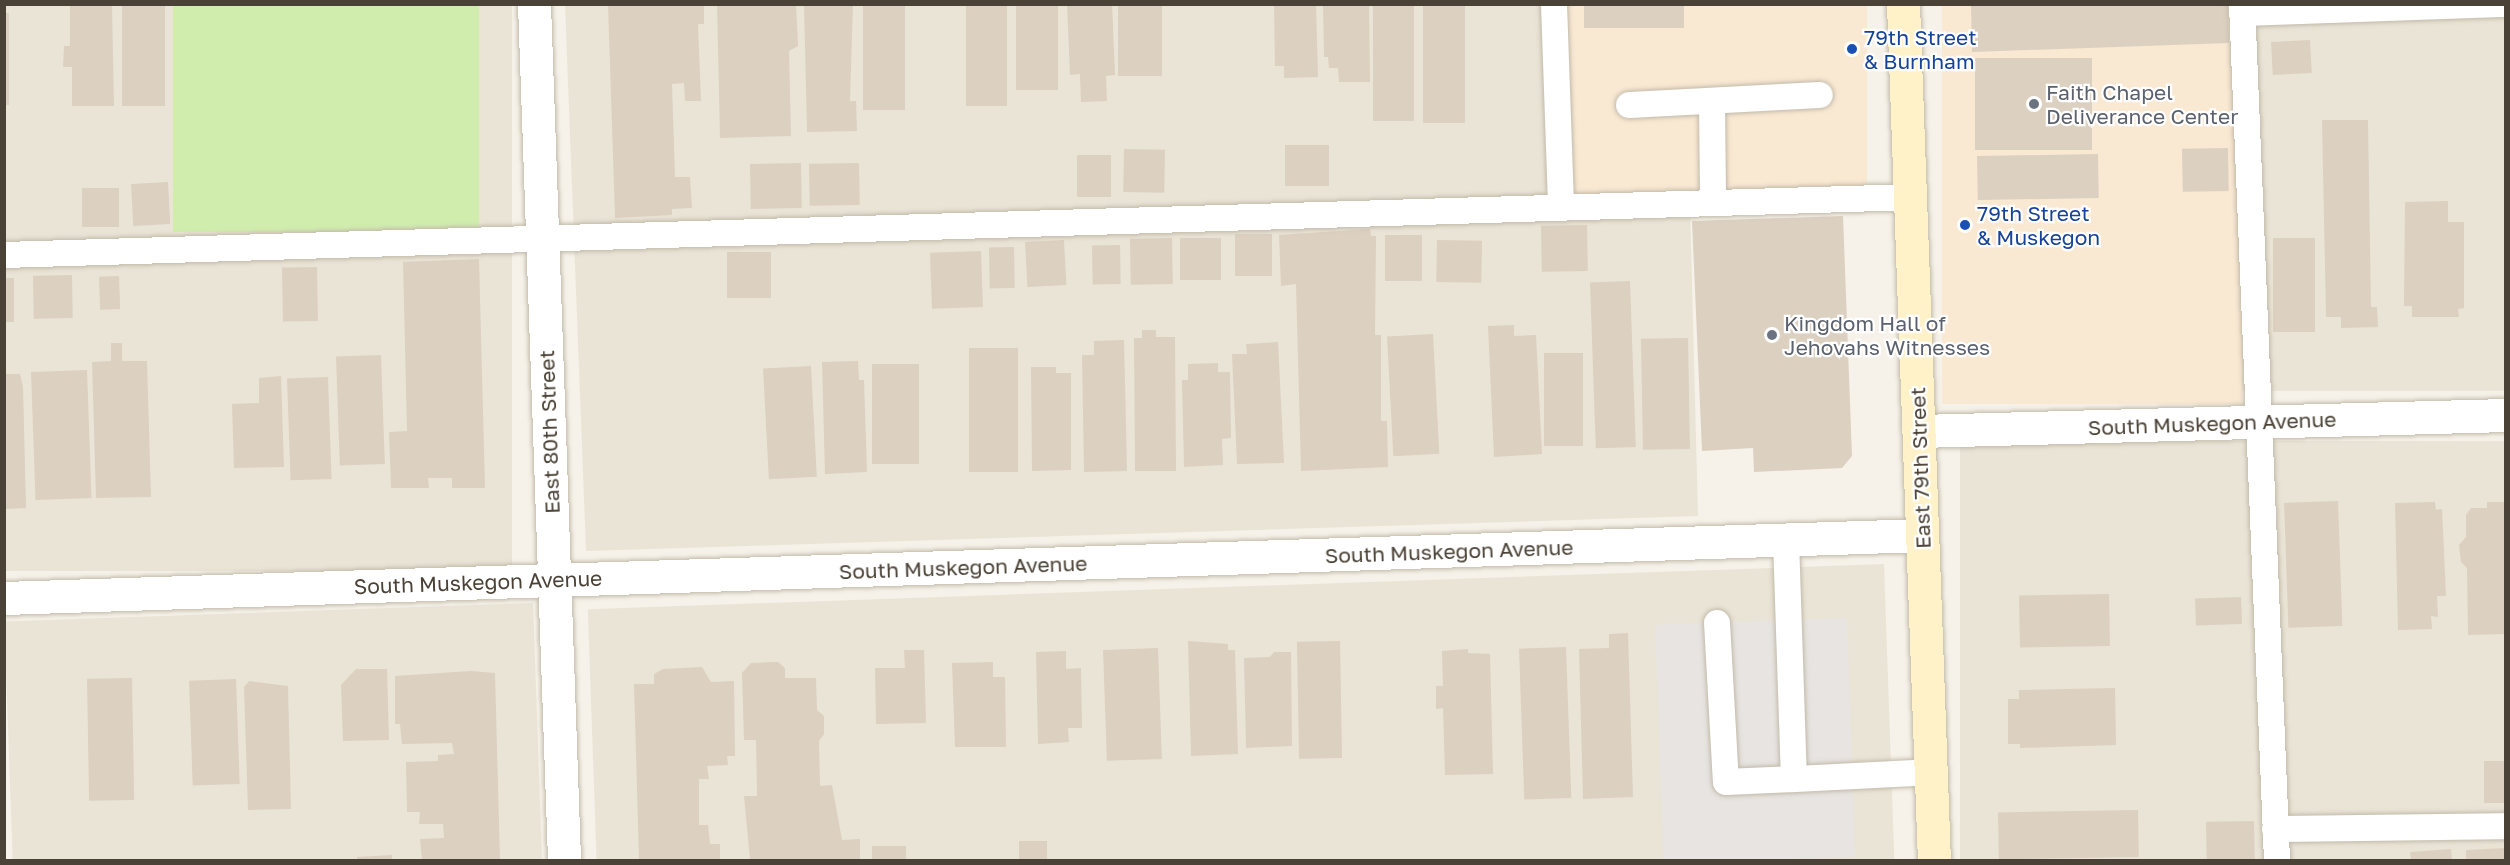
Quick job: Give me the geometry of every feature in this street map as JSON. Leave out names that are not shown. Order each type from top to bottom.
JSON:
[{"type":"main road","name":"East 79th Street","points":[[1903,4],[1934,861]]},
{"type":"street","name":"East 80th Street","points":[[534,4],[564,861]]},
{"type":"street","name":"South Muskegon Avenue","points":[[1919,431],[2505,415]]},
{"type":"street","name":"South Muskegon Avenue","points":[[4,598],[1922,535]]},
{"type":"lane","points":[[1554,4],[1561,207]]},
{"type":"lane","points":[[2277,861],[2242,9],[2503,4]]},
{"type":"lane","points":[[1629,105],[1820,95]]},
{"type":"lane","points":[[1712,101],[1713,202]]},
{"type":"lane","points":[[4,255],[1910,197]]},
{"type":"lane","points":[[1786,540],[1794,779]]},
{"type":"lane","points":[[1717,623],[1726,782],[1931,772]]},
{"type":"lane","points":[[2276,829],[2505,826]]},
{"type":"shaded area","points":[[4,5],[512,5],[512,571],[4,571]]},
{"type":"shaded area","points":[[565,5],[1554,5],[1690,203],[1698,516],[586,551]]},
{"type":"shaded area","points":[[1554,5],[1867,5],[1867,207],[1554,207]]},
{"type":"shaded area","points":[[1942,5],[2242,5],[2242,404],[1942,404]]},
{"type":"shaded area","points":[[2242,5],[2505,5],[2505,391],[2242,391]]},
{"type":"shaded area","points":[[1960,441],[2505,441],[2505,860],[1960,860]]},
{"type":"shaded area","points":[[1884,564],[1894,860],[597,860],[588,609]]},
{"type":"shaded area","points":[[533,603],[542,860],[13,860],[4,621]]},
{"type":"shaded area","points":[[1847,618],[1855,857],[1663,860],[1655,625]]},
{"type":"green space","points":[[173,5],[479,5],[479,232],[173,232]]},
{"type":"building","points":[[70,4],[112,4],[114,106],[72,106],[72,67],[63,67],[64,46],[70,46]]},
{"type":"building","points":[[608,4],[704,4],[704,24],[698,24],[701,101],[685,101],[684,83],[672,84],[675,177],[690,177],[692,208],[672,209],[672,215],[615,218]]},
{"type":"building","points":[[717,4],[796,4],[798,46],[789,51],[791,136],[720,138]]},
{"type":"building","points":[[804,4],[853,4],[850,101],[856,101],[857,131],[807,132]]},
{"type":"building","points":[[863,4],[905,4],[905,110],[863,110]]},
{"type":"building","points":[[966,4],[1007,4],[1007,106],[966,106]]},
{"type":"building","points":[[1016,4],[1058,4],[1058,90],[1016,90]]},
{"type":"building","points":[[1067,4],[1112,4],[1115,75],[1106,76],[1107,101],[1081,102],[1080,74],[1070,75]]},
{"type":"building","points":[[1274,4],[1316,4],[1318,77],[1284,78],[1284,66],[1275,66]]},
{"type":"building","points":[[1323,4],[1369,4],[1370,82],[1339,82],[1338,68],[1329,68],[1328,57],[1324,57]]},
{"type":"building","points":[[1423,4],[1465,4],[1465,123],[1423,123]]},
{"type":"building","points":[[1584,4],[1684,4],[1684,28],[1584,28]]},
{"type":"building","points":[[1971,4],[2228,4],[2229,43],[1972,52]]},
{"type":"building","points":[[122,5],[165,5],[165,106],[122,106]]},
{"type":"building","points":[[1118,5],[1162,5],[1162,76],[1118,76]]},
{"type":"building","points":[[1373,5],[1414,5],[1414,121],[1373,121]]},
{"type":"building","points":[[4,13],[9,13],[9,105],[4,105]]},
{"type":"building","points":[[2310,40],[2312,73],[2273,75],[2271,42]]},
{"type":"building","name":"Faith Chapel Deliverance Center","points":[[1975,58],[2092,58],[2092,150],[1975,150]]},
{"type":"building","points":[[2322,120],[2368,120],[2371,307],[2377,307],[2378,327],[2341,328],[2341,317],[2326,317]]},
{"type":"building","points":[[1285,145],[1329,145],[1329,186],[1285,186]]},
{"type":"building","points":[[2228,148],[2229,191],[2183,192],[2182,149]]},
{"type":"building","points":[[1124,149],[1165,150],[1164,193],[1123,192]]},
{"type":"building","points":[[2098,154],[2099,198],[1978,200],[1977,156]]},
{"type":"building","points":[[1077,155],[1111,155],[1111,197],[1077,197]]},
{"type":"building","points":[[801,163],[802,208],[751,209],[750,164]]},
{"type":"building","points":[[859,163],[860,205],[810,206],[809,164]]},
{"type":"building","points":[[168,182],[170,224],[133,226],[131,184]]},
{"type":"building","points":[[82,188],[119,188],[119,227],[82,227]]},
{"type":"building","points":[[2448,201],[2448,222],[2464,222],[2464,308],[2458,309],[2459,317],[2412,317],[2412,306],[2404,306],[2405,202]]},
{"type":"building","name":"Kingdom Hall of Jehovahs Witnesses","points":[[1843,216],[1852,456],[1842,468],[1754,472],[1753,448],[1702,451],[1692,221]]},
{"type":"building","points":[[1587,225],[1588,271],[1542,272],[1541,226]]},
{"type":"building","points":[[1370,229],[1371,236],[1376,236],[1375,335],[1381,335],[1381,421],[1387,421],[1388,467],[1301,471],[1296,284],[1281,286],[1279,235]]},
{"type":"building","points":[[1235,234],[1272,234],[1272,276],[1235,276]]},
{"type":"building","points":[[1385,235],[1422,235],[1422,281],[1385,281]]},
{"type":"building","points":[[1172,238],[1173,284],[1131,285],[1130,239]]},
{"type":"building","points":[[1180,238],[1221,238],[1221,280],[1180,280]]},
{"type":"building","points":[[2273,238],[2315,238],[2315,332],[2273,332]]},
{"type":"building","points":[[1064,240],[1066,285],[1027,287],[1025,242]]},
{"type":"building","points":[[1437,240],[1482,241],[1481,283],[1436,282]]},
{"type":"building","points":[[1092,245],[1120,245],[1121,284],[1093,284]]},
{"type":"building","points":[[989,247],[1014,247],[1015,288],[990,288]]},
{"type":"building","points":[[981,251],[983,307],[932,309],[930,253]]},
{"type":"building","points":[[727,252],[771,252],[771,298],[727,298]]},
{"type":"building","points":[[479,259],[485,488],[452,488],[452,478],[428,478],[429,488],[391,488],[389,432],[407,431],[403,262]]},
{"type":"building","points":[[317,267],[318,321],[283,322],[282,268]]},
{"type":"building","points":[[72,275],[73,318],[34,319],[33,276]]},
{"type":"building","points":[[119,276],[120,309],[100,310],[99,277]]},
{"type":"building","points":[[4,278],[14,278],[14,322],[4,322]]},
{"type":"building","points":[[1630,281],[1636,447],[1596,448],[1590,282]]},
{"type":"building","points":[[1514,325],[1514,336],[1536,335],[1542,454],[1494,457],[1488,326]]},
{"type":"building","points":[[1142,330],[1156,330],[1156,337],[1175,337],[1176,471],[1135,471],[1134,338],[1142,338]]},
{"type":"building","points":[[1433,334],[1439,454],[1393,456],[1387,336]]},
{"type":"building","points":[[1688,338],[1690,449],[1643,450],[1641,339]]},
{"type":"building","points":[[1124,340],[1127,471],[1084,472],[1082,355],[1094,355],[1094,341]]},
{"type":"building","points":[[1278,342],[1284,463],[1237,464],[1232,354],[1247,354],[1246,344]]},
{"type":"building","points":[[111,343],[122,343],[122,361],[147,361],[151,497],[96,498],[92,362],[111,361]]},
{"type":"building","points":[[969,348],[1018,348],[1018,472],[969,472]]},
{"type":"building","points":[[1544,353],[1583,353],[1583,446],[1544,446]]},
{"type":"building","points":[[381,355],[385,464],[340,466],[336,357]]},
{"type":"building","points":[[858,361],[859,380],[864,380],[867,472],[825,474],[822,362]]},
{"type":"building","points":[[1218,363],[1218,372],[1230,372],[1231,438],[1222,439],[1223,465],[1184,467],[1182,380],[1188,380],[1188,364]]},
{"type":"building","points":[[872,364],[919,364],[919,464],[872,464]]},
{"type":"building","points":[[811,366],[817,477],[769,479],[763,369]]},
{"type":"building","points":[[1031,367],[1056,367],[1056,373],[1071,373],[1071,470],[1032,471]]},
{"type":"building","points":[[87,370],[91,498],[36,500],[31,372]]},
{"type":"building","points":[[4,374],[20,374],[23,387],[26,508],[4,509]]},
{"type":"building","points":[[281,376],[284,467],[234,468],[232,404],[259,403],[259,378]]},
{"type":"building","points":[[328,377],[332,479],[291,480],[287,378]]},
{"type":"building","points":[[2338,501],[2342,626],[2288,628],[2284,503]]},
{"type":"building","points":[[2435,502],[2436,510],[2442,509],[2446,596],[2437,596],[2438,617],[2431,616],[2432,629],[2398,630],[2395,503]]},
{"type":"building","points":[[2487,502],[2506,502],[2506,634],[2468,635],[2467,568],[2461,562],[2459,545],[2466,537],[2466,515],[2471,508],[2487,508]]},
{"type":"building","points":[[2109,594],[2110,646],[2020,648],[2019,596]]},
{"type":"building","points":[[2241,597],[2242,624],[2196,626],[2195,599]]},
{"type":"building","points":[[1628,633],[1633,797],[1583,799],[1579,649],[1609,648],[1609,634]]},
{"type":"building","points":[[1188,641],[1228,644],[1228,650],[1235,650],[1238,754],[1191,756]]},
{"type":"building","points":[[1340,641],[1342,758],[1299,759],[1297,642]]},
{"type":"building","points":[[1566,647],[1571,798],[1524,800],[1519,649]]},
{"type":"building","points":[[1158,648],[1162,759],[1107,761],[1103,650]]},
{"type":"building","points":[[1468,649],[1468,653],[1490,654],[1493,774],[1445,775],[1443,708],[1436,709],[1436,686],[1443,686],[1442,651]]},
{"type":"building","points":[[904,650],[924,650],[926,723],[876,724],[875,668],[905,668]]},
{"type":"building","points":[[1066,651],[1066,669],[1081,668],[1082,728],[1068,728],[1069,742],[1038,744],[1036,652]]},
{"type":"building","points":[[1274,652],[1291,652],[1292,746],[1246,748],[1244,658],[1270,657]]},
{"type":"building","points":[[778,662],[785,668],[785,678],[816,678],[817,710],[824,716],[824,734],[819,741],[820,786],[832,785],[842,840],[860,839],[860,860],[750,860],[744,796],[757,796],[756,740],[744,740],[742,673],[751,663]]},
{"type":"building","points":[[993,662],[993,677],[1005,677],[1006,747],[955,747],[952,663]]},
{"type":"building","points":[[702,667],[711,682],[734,681],[735,756],[727,756],[728,765],[707,766],[709,779],[699,779],[699,825],[708,825],[710,844],[720,844],[720,860],[639,860],[634,684],[654,684],[654,674],[663,669]]},
{"type":"building","points":[[356,669],[387,669],[389,740],[343,741],[341,685]]},
{"type":"building","points":[[471,671],[495,673],[500,860],[422,860],[420,839],[444,838],[443,824],[419,824],[420,812],[407,812],[406,762],[438,761],[438,755],[454,754],[452,743],[402,744],[400,724],[395,724],[395,676]]},
{"type":"building","points":[[132,678],[134,800],[89,801],[87,679]]},
{"type":"building","points":[[236,679],[240,784],[193,786],[189,681]]},
{"type":"building","points":[[249,681],[288,686],[291,809],[248,810],[244,687]]},
{"type":"building","points":[[2115,688],[2116,745],[2020,748],[2020,744],[2008,744],[2008,699],[2019,699],[2019,690]]},
{"type":"building","points":[[2484,761],[2506,761],[2506,803],[2484,803]]},
{"type":"building","points":[[2138,810],[2139,857],[1999,859],[1998,812]]},
{"type":"building","points":[[2254,821],[2255,860],[2207,860],[2206,822]]},
{"type":"building","points":[[1019,841],[1047,841],[1047,860],[1019,860]]},
{"type":"building","points":[[872,846],[906,846],[906,860],[872,860]]},
{"type":"building","points":[[2506,848],[2506,860],[2466,860],[2466,850]]},
{"type":"building","points":[[2451,849],[2452,860],[2411,860],[2410,852]]},
{"type":"building","points":[[392,855],[392,860],[357,860],[357,857]]},
{"type":"place","name":"79th Street & Burnham","points":[[1852,49]]},
{"type":"place","name":"Faith Chapel Deliverance Center","points":[[2034,104]]},
{"type":"place","name":"79th Street & Muskegon","points":[[1965,225]]},
{"type":"place","name":"Kingdom Hall of Jehovahs Witnesses","points":[[1772,335]]}]
